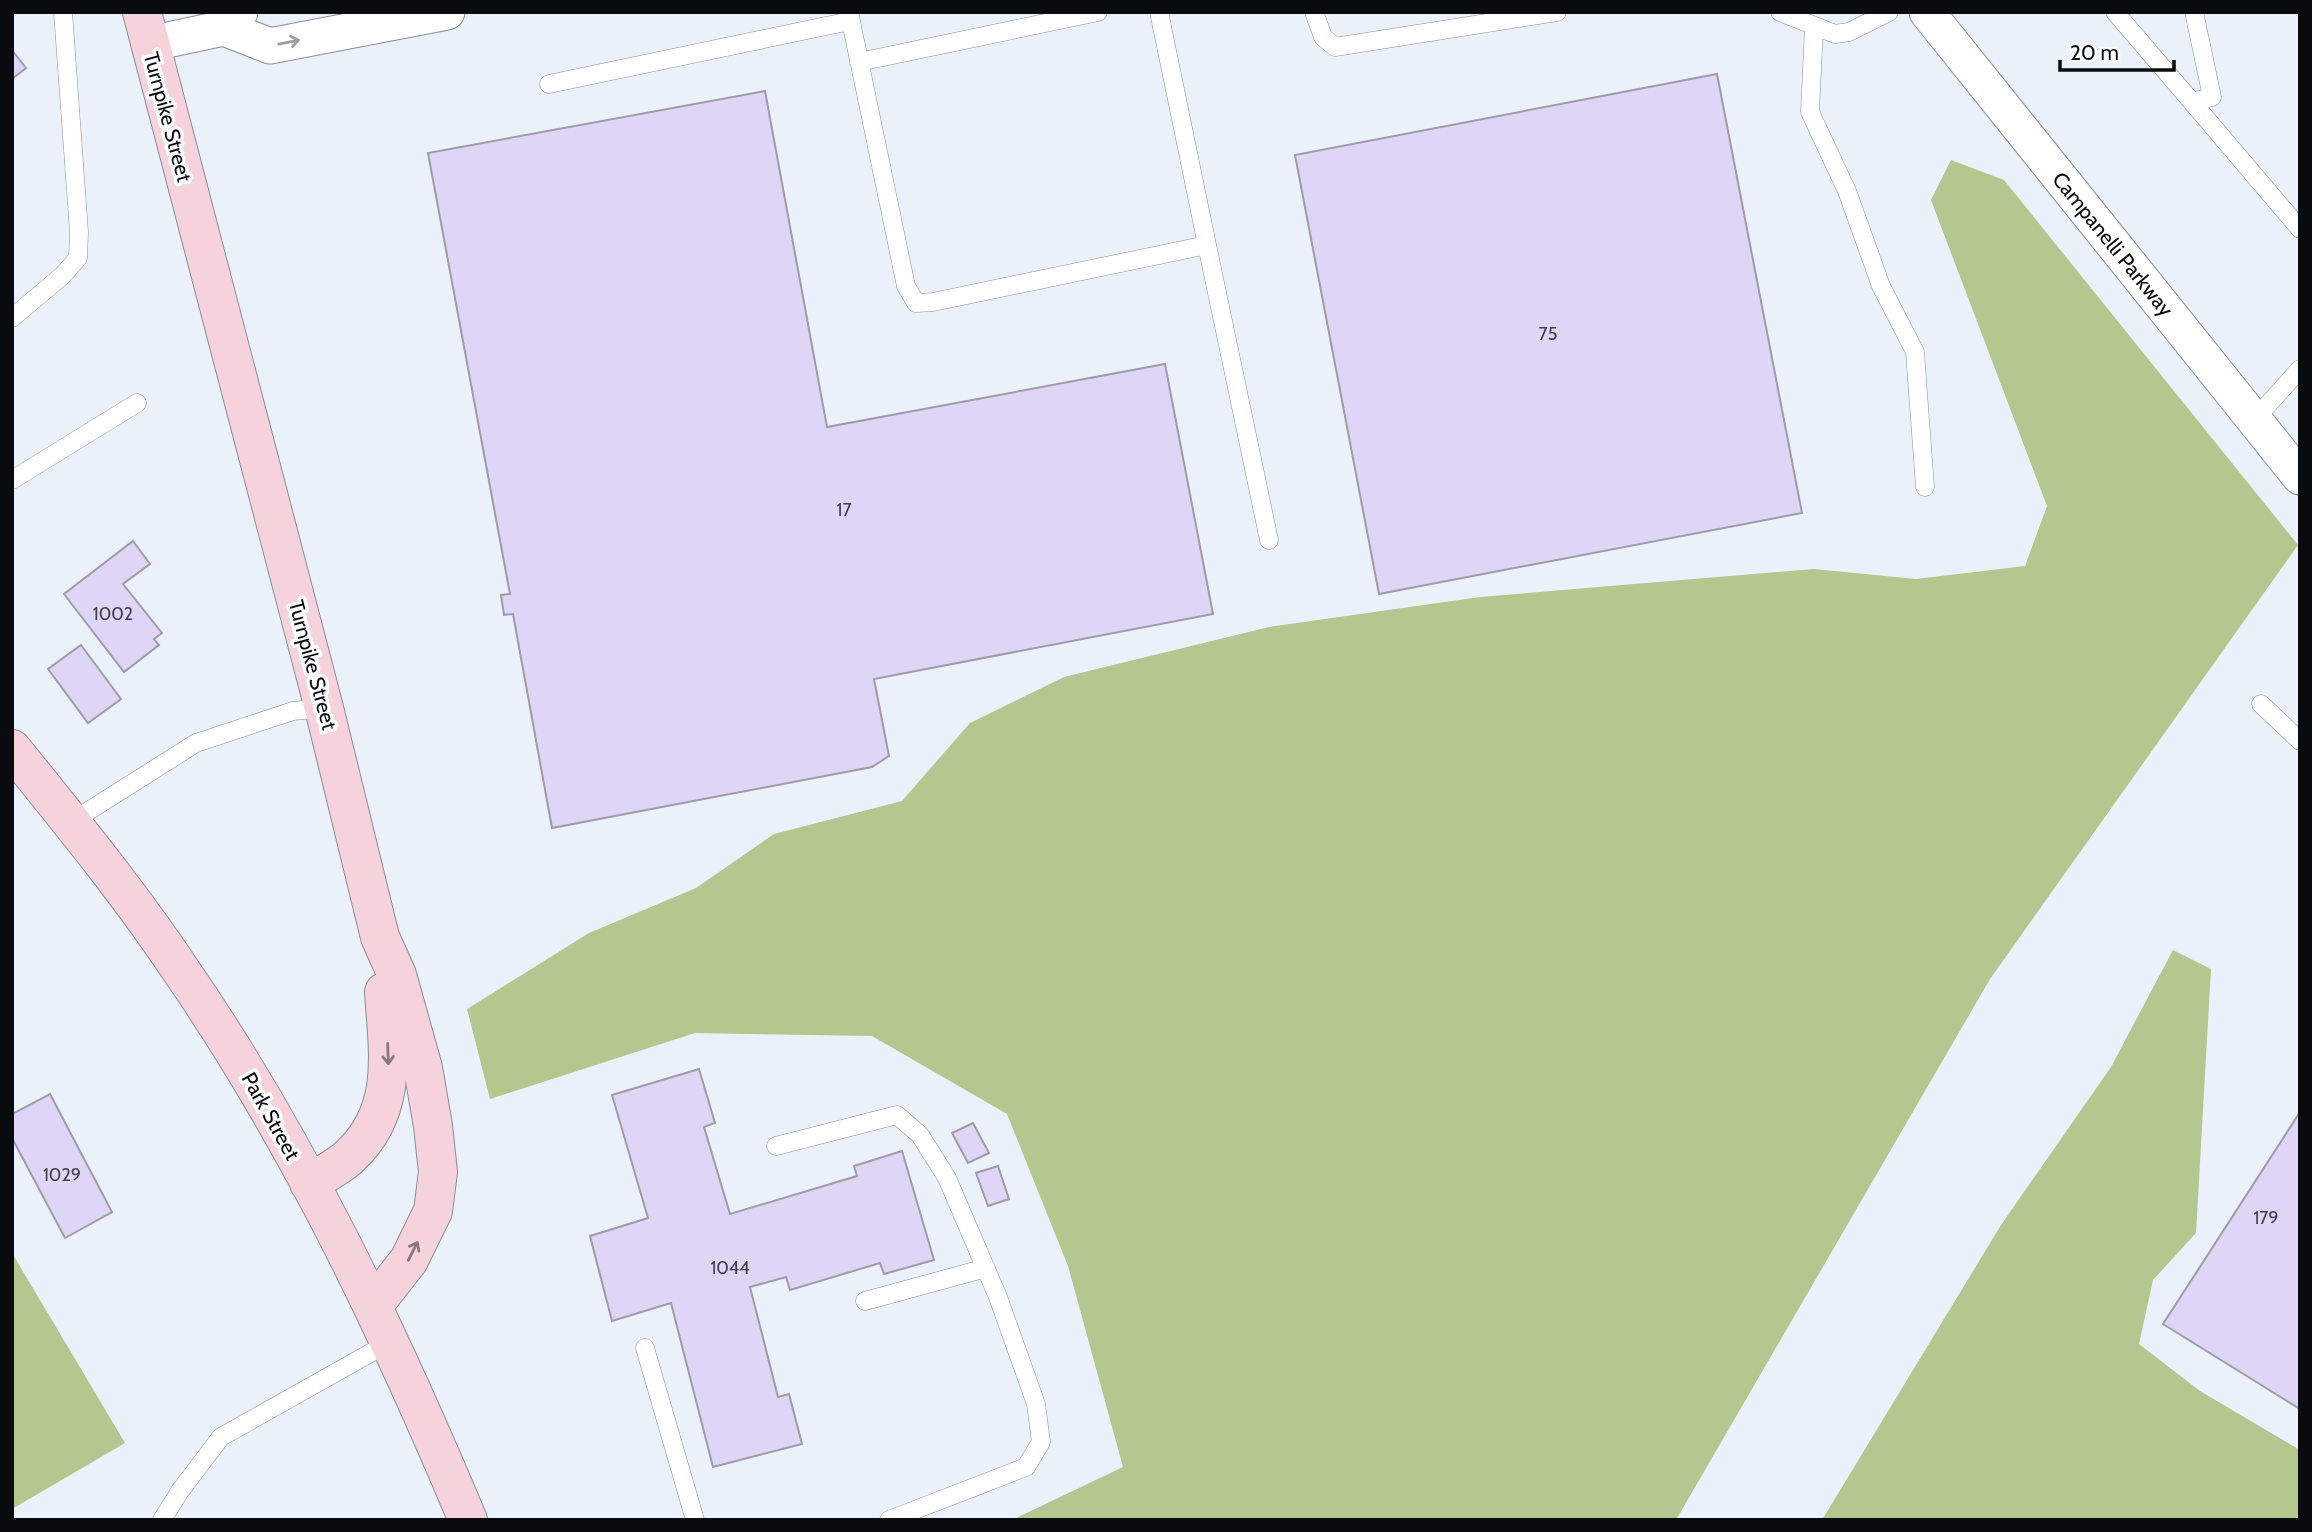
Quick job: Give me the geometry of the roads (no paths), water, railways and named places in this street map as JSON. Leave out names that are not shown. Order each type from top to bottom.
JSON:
[{"type":"street","points":[[145,28],[232,20],[270,46],[447,12]]},
{"type":"street","name":"Campanelli Parkway","points":[[1927,12],[2300,477]]},
{"type":"street","name":"Turnpike Street","points":[[145,28],[324,708],[380,937],[397,975],[423,1069],[438,1172],[433,1211],[409,1260],[373,1306]]},
{"type":"street","name":"Park Street","points":[[12,749],[117,879],[184,974],[243,1067],[309,1183],[373,1306],[418,1402],[468,1520]]},
{"type":"street","points":[[309,1183],[349,1158],[372,1133],[384,1104],[388,1069],[380,937]]},
{"type":"lane","points":[[12,318],[63,275],[78,258],[79,232],[63,12]]},
{"type":"lane","points":[[859,62],[1098,12]]},
{"type":"lane","points":[[1159,12],[1269,540]]},
{"type":"lane","points":[[1314,12],[1323,37],[1335,47],[1557,12]]},
{"type":"lane","points":[[1780,12],[1835,34],[1849,32],[1889,12]]},
{"type":"lane","points":[[2115,12],[2300,229]]},
{"type":"lane","points":[[2192,102],[2212,97],[2194,12]]},
{"type":"lane","points":[[548,84],[850,17],[906,286],[916,303],[933,302],[1207,246]]},
{"type":"lane","points":[[1814,27],[1810,112],[1847,191],[1881,286],[1914,352],[1925,487]]},
{"type":"lane","points":[[2254,420],[2300,369]]},
{"type":"lane","points":[[12,480],[136,403]]},
{"type":"lane","points":[[2262,704],[2300,741]]},
{"type":"lane","points":[[71,822],[195,743],[293,711],[324,708]]},
{"type":"lane","points":[[776,1146],[897,1115],[920,1135],[947,1178],[986,1268],[1036,1404],[1041,1442],[1027,1467],[889,1520]]},
{"type":"lane","points":[[865,1301],[986,1268]]},
{"type":"lane","points":[[163,1520],[180,1491],[221,1437],[390,1342]]},
{"type":"lane","points":[[645,1348],[695,1520]]}]
